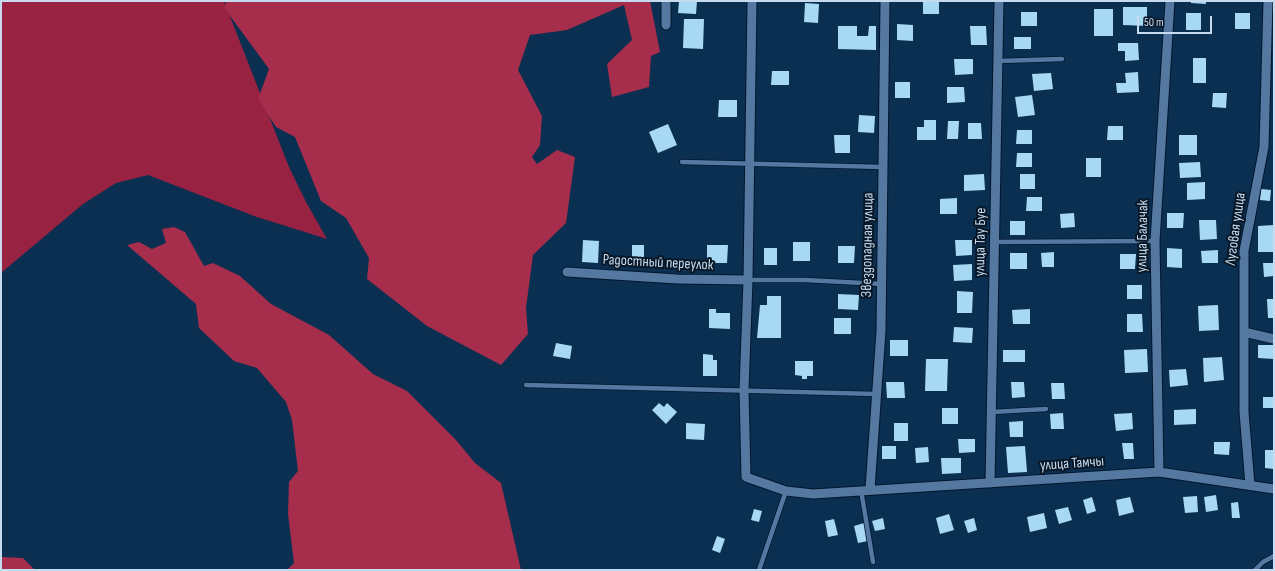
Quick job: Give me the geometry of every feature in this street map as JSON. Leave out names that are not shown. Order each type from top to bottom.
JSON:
[{"type":"street","points":[[666,1],[666,25]]},
{"type":"street","points":[[744,390],[748,280],[752,1]]},
{"type":"street","name":"Звездопадная улица","points":[[866,490],[881,331],[885,1]]},
{"type":"street","name":"улица Тау Буе","points":[[990,483],[999,1]]},
{"type":"street","name":"улица Балачак","points":[[1159,472],[1155,241],[1170,1]]},
{"type":"street","name":"Луговая улица","points":[[1250,485],[1244,412],[1244,251],[1264,147],[1268,1]]},
{"type":"street","name":"Радостный переулок","points":[[567,272],[677,279],[748,280]]},
{"type":"street","points":[[1244,332],[1274,339]]},
{"type":"street","name":"улица Тамчы","points":[[744,390],[746,477],[786,491],[813,494],[1159,472],[1274,489]]},
{"type":"lane","points":[[998,61],[1062,60]]},
{"type":"lane","points":[[682,162],[883,167]]},
{"type":"lane","points":[[995,242],[1155,241]]},
{"type":"lane","points":[[748,280],[805,280],[882,284]]},
{"type":"lane","points":[[526,385],[876,394]]},
{"type":"lane","points":[[992,412],[1046,409]]},
{"type":"lane","points":[[866,490],[873,562]]},
{"type":"lane","points":[[759,570],[786,491]]},
{"type":"lane","points":[[1255,570],[1263,562],[1274,556]]},
{"type":"shaded area","points":[[1,1],[224,1],[289,167],[306,202],[327,239],[254,216],[148,175],[116,183],[83,204],[1,273]]},
{"type":"shaded area","points":[[226,1],[650,1],[660,52],[651,56],[649,87],[612,97],[607,64],[632,40],[624,5],[567,30],[530,35],[518,70],[542,116],[540,145],[532,157],[537,164],[557,150],[575,157],[566,223],[533,255],[526,308],[528,334],[501,365],[427,326],[367,279],[369,258],[346,218],[321,201],[295,137],[276,127],[258,99],[269,69],[225,9]]},
{"type":"shaded area","points":[[174,227],[185,232],[204,266],[213,263],[240,276],[271,304],[329,335],[373,374],[407,391],[456,440],[475,463],[501,483],[521,570],[287,570],[294,563],[288,514],[289,482],[298,471],[292,420],[286,402],[257,368],[234,361],[199,328],[196,304],[127,245],[139,242],[152,249],[166,243],[162,229]]},
{"type":"shaded area","points":[[1,557],[23,558],[35,570],[1,570]]},
{"type":"building","points":[[679,1],[697,1],[696,14],[678,13]]},
{"type":"building","points":[[923,1],[939,1],[939,14],[923,14]]},
{"type":"building","points":[[1191,1],[1206,1],[1206,4],[1191,3]]},
{"type":"building","points":[[805,3],[819,4],[818,23],[804,22]]},
{"type":"building","points":[[1123,7],[1147,7],[1147,26],[1123,25]]},
{"type":"building","points":[[1094,9],[1113,9],[1113,36],[1094,36]]},
{"type":"building","points":[[1021,12],[1037,12],[1037,26],[1021,26]]},
{"type":"building","points":[[1186,13],[1201,13],[1201,30],[1186,30]]},
{"type":"building","points":[[1235,13],[1250,13],[1250,29],[1235,29]]},
{"type":"building","points":[[684,19],[704,19],[703,49],[683,48]]},
{"type":"building","points":[[897,24],[913,25],[913,41],[897,40]]},
{"type":"building","points":[[838,26],[857,26],[857,36],[868,36],[869,26],[876,26],[876,50],[838,49]]},
{"type":"building","points":[[970,26],[986,26],[987,45],[971,45]]},
{"type":"building","points":[[1014,37],[1031,37],[1031,49],[1014,49]]},
{"type":"building","points":[[1118,43],[1138,43],[1139,60],[1125,61],[1125,51],[1118,51]]},
{"type":"building","points":[[1193,58],[1206,58],[1206,83],[1193,83]]},
{"type":"building","points":[[954,59],[973,59],[973,74],[955,75]]},
{"type":"building","points":[[772,71],[789,71],[789,85],[771,85]]},
{"type":"building","points":[[1138,72],[1139,92],[1117,93],[1116,83],[1126,83],[1125,73]]},
{"type":"building","points":[[1051,73],[1053,89],[1034,91],[1032,74]]},
{"type":"building","points":[[895,82],[910,82],[910,98],[895,98]]},
{"type":"building","points":[[947,87],[964,87],[965,102],[947,103]]},
{"type":"building","points":[[1213,93],[1227,93],[1226,108],[1212,107]]},
{"type":"building","points":[[1032,95],[1035,115],[1018,117],[1015,97]]},
{"type":"building","points":[[719,100],[737,100],[737,117],[718,117]]},
{"type":"building","points":[[859,115],[875,116],[874,133],[858,132]]},
{"type":"building","points":[[924,120],[936,120],[936,140],[917,140],[917,127],[924,127]]},
{"type":"building","points":[[948,121],[959,121],[958,139],[947,139]]},
{"type":"building","points":[[968,123],[981,123],[982,139],[968,139]]},
{"type":"building","points":[[668,124],[677,145],[658,153],[649,132]]},
{"type":"building","points":[[1108,126],[1123,126],[1123,140],[1107,140]]},
{"type":"building","points":[[1017,130],[1032,130],[1032,144],[1016,144]]},
{"type":"building","points":[[834,135],[850,135],[850,153],[835,153]]},
{"type":"building","points":[[1179,135],[1197,135],[1197,155],[1179,155]]},
{"type":"building","points":[[1017,153],[1032,153],[1032,167],[1016,167]]},
{"type":"building","points":[[1086,158],[1101,158],[1101,177],[1086,177]]},
{"type":"building","points":[[1200,162],[1201,177],[1180,178],[1179,163]]},
{"type":"building","points":[[984,174],[985,190],[964,191],[964,175]]},
{"type":"building","points":[[1020,174],[1035,174],[1035,189],[1020,189]]},
{"type":"building","points":[[1205,182],[1205,199],[1187,200],[1187,183]]},
{"type":"building","points":[[1261,189],[1271,190],[1270,201],[1260,200]]},
{"type":"building","points":[[1027,197],[1042,197],[1042,211],[1026,211]]},
{"type":"building","points":[[957,198],[957,214],[940,214],[940,199]]},
{"type":"building","points":[[1074,213],[1075,227],[1061,228],[1060,214]]},
{"type":"building","points":[[1167,213],[1184,213],[1183,228],[1167,228]]},
{"type":"building","points":[[1199,220],[1216,220],[1217,239],[1200,240]]},
{"type":"building","points":[[1010,221],[1025,221],[1025,235],[1010,235]]},
{"type":"building","points":[[1274,225],[1274,252],[1258,252],[1258,226]]},
{"type":"building","points":[[583,240],[599,241],[598,263],[582,262]]},
{"type":"building","points":[[955,240],[972,240],[972,255],[956,256]]},
{"type":"building","points":[[793,242],[810,242],[810,261],[793,261]]},
{"type":"building","points":[[632,245],[644,245],[644,263],[632,262]]},
{"type":"building","points":[[707,245],[728,245],[727,263],[707,263]]},
{"type":"building","points":[[838,246],[855,246],[854,263],[838,263]]},
{"type":"building","points":[[764,248],[777,248],[777,265],[764,265]]},
{"type":"building","points":[[1167,248],[1182,249],[1182,268],[1167,267]]},
{"type":"building","points":[[1218,250],[1218,263],[1202,263],[1201,251]]},
{"type":"building","points":[[1054,252],[1054,267],[1042,267],[1041,253]]},
{"type":"building","points":[[1010,253],[1027,253],[1027,269],[1010,269]]},
{"type":"building","points":[[1120,254],[1136,254],[1135,269],[1120,269]]},
{"type":"building","points":[[1263,263],[1274,263],[1274,276],[1264,277]]},
{"type":"building","points":[[972,264],[972,280],[954,281],[953,265]]},
{"type":"building","points":[[1127,285],[1142,285],[1142,299],[1127,299]]},
{"type":"building","points":[[957,291],[973,292],[972,313],[957,313]]},
{"type":"building","points":[[838,294],[859,295],[858,310],[838,309]]},
{"type":"building","points":[[767,296],[781,296],[781,338],[757,338],[760,305],[767,305]]},
{"type":"building","points":[[1267,299],[1274,299],[1274,318],[1268,318]]},
{"type":"building","points":[[1218,305],[1219,330],[1199,331],[1198,306]]},
{"type":"building","points":[[709,309],[716,309],[716,313],[730,313],[730,329],[709,328]]},
{"type":"building","points":[[1030,309],[1030,324],[1013,324],[1012,310]]},
{"type":"building","points":[[1127,314],[1142,314],[1143,332],[1127,332]]},
{"type":"building","points":[[834,318],[851,318],[851,334],[834,334]]},
{"type":"building","points":[[954,327],[973,328],[972,343],[953,342]]},
{"type":"building","points":[[890,340],[908,340],[908,356],[890,356]]},
{"type":"building","points":[[556,343],[572,346],[570,359],[553,356]]},
{"type":"building","points":[[1258,345],[1274,345],[1274,359],[1258,358]]},
{"type":"building","points":[[1147,349],[1148,372],[1125,373],[1124,350]]},
{"type":"building","points":[[1003,350],[1025,350],[1025,362],[1003,362]]},
{"type":"building","points":[[703,354],[713,355],[713,360],[717,360],[717,376],[703,376]]},
{"type":"building","points":[[1222,357],[1224,380],[1204,382],[1203,358]]},
{"type":"building","points":[[926,359],[948,359],[947,391],[925,391]]},
{"type":"building","points":[[795,361],[813,361],[813,376],[807,376],[807,379],[802,379],[802,376],[795,375]]},
{"type":"building","points":[[1186,369],[1188,385],[1170,387],[1169,370]]},
{"type":"building","points":[[886,382],[904,382],[905,398],[887,398]]},
{"type":"building","points":[[1011,382],[1024,382],[1025,397],[1012,398]]},
{"type":"building","points":[[1051,383],[1064,383],[1065,399],[1052,399]]},
{"type":"building","points":[[1263,397],[1274,397],[1274,408],[1263,408]]},
{"type":"building","points":[[659,403],[664,407],[667,403],[677,412],[666,424],[652,410]]},
{"type":"building","points":[[942,408],[958,408],[958,424],[942,424]]},
{"type":"building","points":[[1196,409],[1196,424],[1174,425],[1174,410]]},
{"type":"building","points":[[1063,413],[1064,429],[1051,429],[1050,414]]},
{"type":"building","points":[[1132,413],[1133,429],[1116,431],[1114,414]]},
{"type":"building","points":[[1023,421],[1023,437],[1010,437],[1009,422]]},
{"type":"building","points":[[686,423],[705,424],[704,440],[686,439]]},
{"type":"building","points":[[894,423],[908,423],[908,441],[894,441]]},
{"type":"building","points":[[958,439],[975,439],[975,452],[959,453]]},
{"type":"building","points":[[1214,442],[1230,442],[1229,455],[1214,454]]},
{"type":"building","points":[[1122,443],[1133,443],[1134,459],[1124,459]]},
{"type":"building","points":[[882,446],[896,446],[896,459],[882,459]]},
{"type":"building","points":[[1025,446],[1027,472],[1008,473],[1006,447]]},
{"type":"building","points":[[928,447],[929,462],[916,463],[915,448]]},
{"type":"building","points":[[1265,450],[1274,450],[1274,469],[1265,468]]},
{"type":"building","points":[[941,458],[961,458],[961,473],[942,474]]},
{"type":"building","points":[[1216,495],[1218,510],[1206,512],[1204,497]]},
{"type":"building","points":[[1197,496],[1198,512],[1185,513],[1183,497]]},
{"type":"building","points":[[1092,497],[1096,511],[1087,514],[1083,500]]},
{"type":"building","points":[[1130,497],[1134,512],[1119,516],[1116,500]]},
{"type":"building","points":[[1238,502],[1240,518],[1232,518],[1231,503]]},
{"type":"building","points":[[1068,507],[1072,520],[1059,524],[1055,510]]},
{"type":"building","points":[[754,509],[762,511],[759,522],[751,520]]},
{"type":"building","points":[[1044,513],[1047,528],[1030,532],[1027,517]]},
{"type":"building","points":[[949,514],[954,530],[940,534],[936,518]]},
{"type":"building","points":[[883,518],[885,529],[875,531],[872,521]]},
{"type":"building","points":[[974,518],[977,530],[968,533],[964,521]]},
{"type":"building","points":[[834,519],[838,535],[828,537],[825,521]]},
{"type":"building","points":[[864,523],[868,541],[858,543],[854,526]]},
{"type":"building","points":[[717,536],[725,539],[720,553],[712,550]]}]
